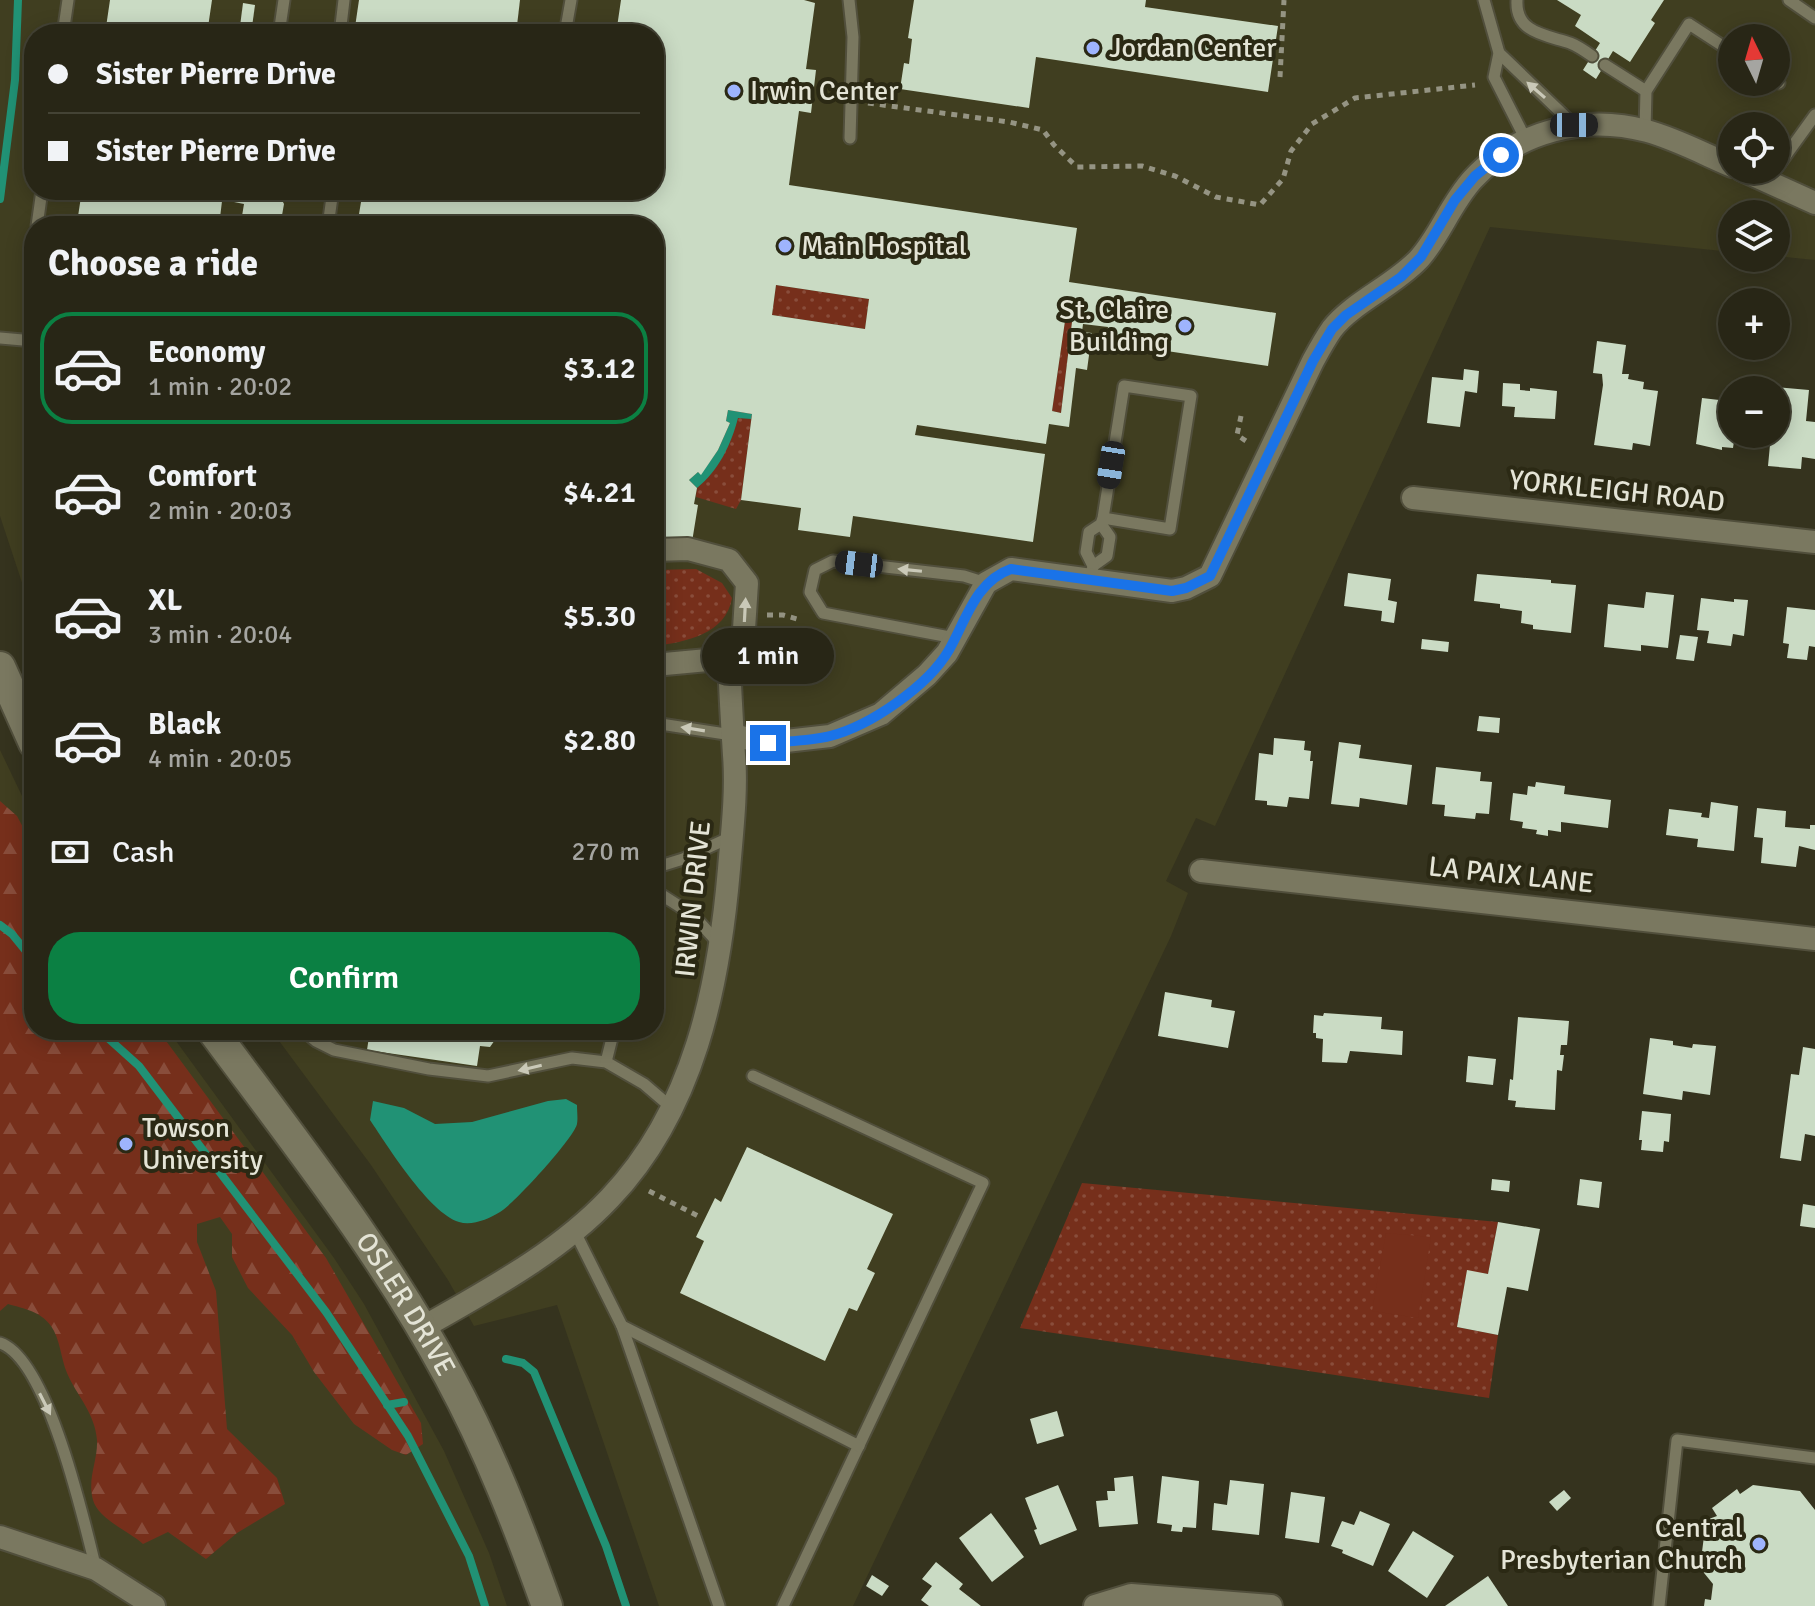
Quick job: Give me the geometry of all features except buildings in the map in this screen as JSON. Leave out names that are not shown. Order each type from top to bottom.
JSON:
[{"type":"street","points":[[732,735],[768,743],[830,736],[881,714],[927,675],[947,653],[986,583],[1011,569],[1092,573],[1172,591],[1210,576],[1313,361],[1332,329],[1346,315],[1401,277],[1421,257],[1455,200],[1475,176],[1526,140],[1574,125],[1607,125],[1645,130],[1718,160]]},
{"type":"street","points":[[1788,184],[1815,203]]},
{"type":"street","name":"YORKLEIGH ROAD","points":[[1413,498],[1815,542]]},
{"type":"street","points":[[664,550],[688,549],[729,560],[747,583],[744,629],[729,658],[664,664]]},
{"type":"street","name":"IRWIN DRIVE","points":[[422,1328],[525,1268],[574,1230],[630,1177],[672,1108],[703,1027],[721,946],[732,837],[734,755],[729,658]]},
{"type":"street","points":[[0,667],[24,721]]},
{"type":"street","name":"LA PAIX LANE","points":[[1201,871],[1815,939]]},
{"type":"street","name":"OSLER DRIVE","points":[[219,1040],[336,1198],[422,1328],[470,1416],[495,1470],[547,1606]]},
{"type":"street","points":[[0,1537],[96,1569],[154,1606]]},
{"type":"street","points":[[1095,1606],[1131,1595],[1271,1606]]},
{"type":"lane","points":[[64,24],[68,0]]},
{"type":"lane","points":[[280,24],[284,0]]},
{"type":"lane","points":[[341,24],[344,0]]},
{"type":"lane","points":[[567,24],[571,0]]},
{"type":"lane","points":[[849,0],[853,37],[850,138]]},
{"type":"lane","points":[[1484,0],[1499,53],[1494,77],[1526,140]]},
{"type":"lane","points":[[1517,0],[1521,23],[1537,34],[1573,44],[1592,56]]},
{"type":"lane","points":[[1789,0],[1815,18]]},
{"type":"lane","points":[[1645,130],[1646,91],[1689,24],[1718,43]]},
{"type":"lane","points":[[1499,53],[1574,125]]},
{"type":"lane","points":[[1605,65],[1646,91]]},
{"type":"lane","points":[[1790,150],[1815,115]]},
{"type":"lane","points":[[0,338],[24,340]]},
{"type":"lane","points":[[1092,573],[1086,552],[1089,532],[1102,521],[1170,529],[1191,396],[1124,386],[1102,521],[1110,537],[1107,556],[1092,573]]},
{"type":"lane","points":[[955,638],[823,613],[810,592],[815,570],[833,561],[964,576],[986,583]]},
{"type":"lane","points":[[664,725],[732,735]]},
{"type":"lane","points":[[664,865],[732,837]]},
{"type":"lane","points":[[664,896],[693,915],[721,946]]},
{"type":"lane","points":[[315,1040],[334,1050],[429,1069],[488,1076],[572,1058],[606,1062],[644,1084],[672,1108]]},
{"type":"lane","points":[[606,1062],[612,1040]]},
{"type":"lane","points":[[753,1076],[983,1183],[783,1606]]},
{"type":"lane","points":[[574,1230],[622,1326],[719,1606]]},
{"type":"lane","points":[[622,1326],[859,1446]]},
{"type":"lane","points":[[0,1343],[14,1351],[26,1366],[53,1419],[78,1497],[96,1569]]},
{"type":"lane","points":[[1659,1606],[1677,1440],[1815,1458]]},
{"type":"path","points":[[1280,77],[1284,0]]},
{"type":"path","points":[[851,101],[1009,122],[1043,130],[1077,167],[1142,166],[1175,176],[1216,197],[1260,205],[1283,179],[1291,151],[1312,124],[1355,98],[1475,85]]},
{"type":"path","points":[[1241,416],[1237,435],[1253,445]]},
{"type":"path","points":[[766,615],[797,619]]},
{"type":"path","points":[[649,1191],[698,1216]]},
{"type":"shaded area","points":[[0,0],[1815,0],[1815,260],[1790,257],[1790,200],[1718,200],[1718,251],[1490,227],[1215,826],[1196,818],[1166,881],[1188,893],[1171,936],[853,1606],[659,1606],[557,1305],[474,1326],[448,1280],[371,1165],[278,1040],[664,1040],[664,216],[24,216],[24,589],[0,516]]},
{"type":"shaded area","points":[[728,410],[752,414],[751,419],[738,418],[723,456],[697,488],[689,480],[698,472],[701,474],[718,450],[730,423],[726,421]]},
{"type":"shaded area","name":"Towson University","points":[[0,750],[24,800],[24,1040],[175,1040],[364,1304],[444,1451],[489,1553],[507,1606],[0,1606]]},
{"type":"shaded area","points":[[566,1099],[577,1105],[577,1124],[566,1143],[518,1197],[500,1212],[469,1223],[447,1216],[435,1206],[410,1177],[370,1120],[373,1101],[404,1108],[435,1124],[472,1122]]},
{"type":"green space","points":[[776,285],[869,299],[865,329],[772,315]]},
{"type":"green space","points":[[1065,321],[1072,322],[1061,413],[1052,411]]},
{"type":"green space","points":[[728,410],[752,414],[741,500],[736,509],[696,497],[698,472],[701,474],[718,450],[730,423],[726,421]]},
{"type":"green space","points":[[696,569],[722,583],[732,598],[722,620],[703,634],[664,644],[664,570]]},
{"type":"green space","points":[[0,801],[17,816],[24,829],[24,1040],[165,1040],[326,1258],[421,1423],[423,1444],[406,1455],[392,1450],[354,1424],[314,1372],[292,1335],[248,1288],[232,1257],[232,1234],[220,1217],[197,1224],[197,1242],[216,1291],[227,1429],[277,1478],[285,1504],[237,1533],[206,1559],[168,1532],[143,1544],[101,1513],[93,1500],[96,1430],[67,1373],[54,1331],[47,1321],[32,1311],[8,1304],[0,1311]]},
{"type":"green space","points":[[1082,1183],[1498,1222],[1488,1274],[1467,1271],[1457,1327],[1498,1335],[1489,1398],[1020,1328]]},
{"type":"green space","points":[[1386,1233],[1431,1237],[1418,1318],[1372,1311]]},
{"type":"waterway","points":[[0,199],[15,80],[18,0]]},
{"type":"waterway","points":[[0,925],[24,949]]},
{"type":"waterway","points":[[110,1040],[139,1066],[326,1312],[408,1436],[469,1556],[485,1606]]},
{"type":"waterway","points":[[506,1359],[523,1363],[534,1372],[606,1546],[626,1606]]},
{"type":"waterway","points":[[387,1405],[404,1402]]},
{"type":"place","name":"Jordan Center","points":[[1093,48]]},
{"type":"place","name":"Irwin Center","points":[[734,91]]},
{"type":"place","name":"Main Hospital","points":[[785,246]]},
{"type":"place","name":"St. Claire Building","points":[[1185,326]]},
{"type":"place","name":"Towson University","points":[[126,1144]]},
{"type":"place","name":"Central Presbyterian Church","points":[[1759,1544]]},
{"type":"route","points":[[768,743],[830,736],[881,714],[927,675],[947,653],[986,583],[1011,569],[1172,591],[1210,576],[1313,361],[1332,329],[1346,315],[1401,277],[1421,257],[1455,200],[1475,176],[1501,155]]}]
